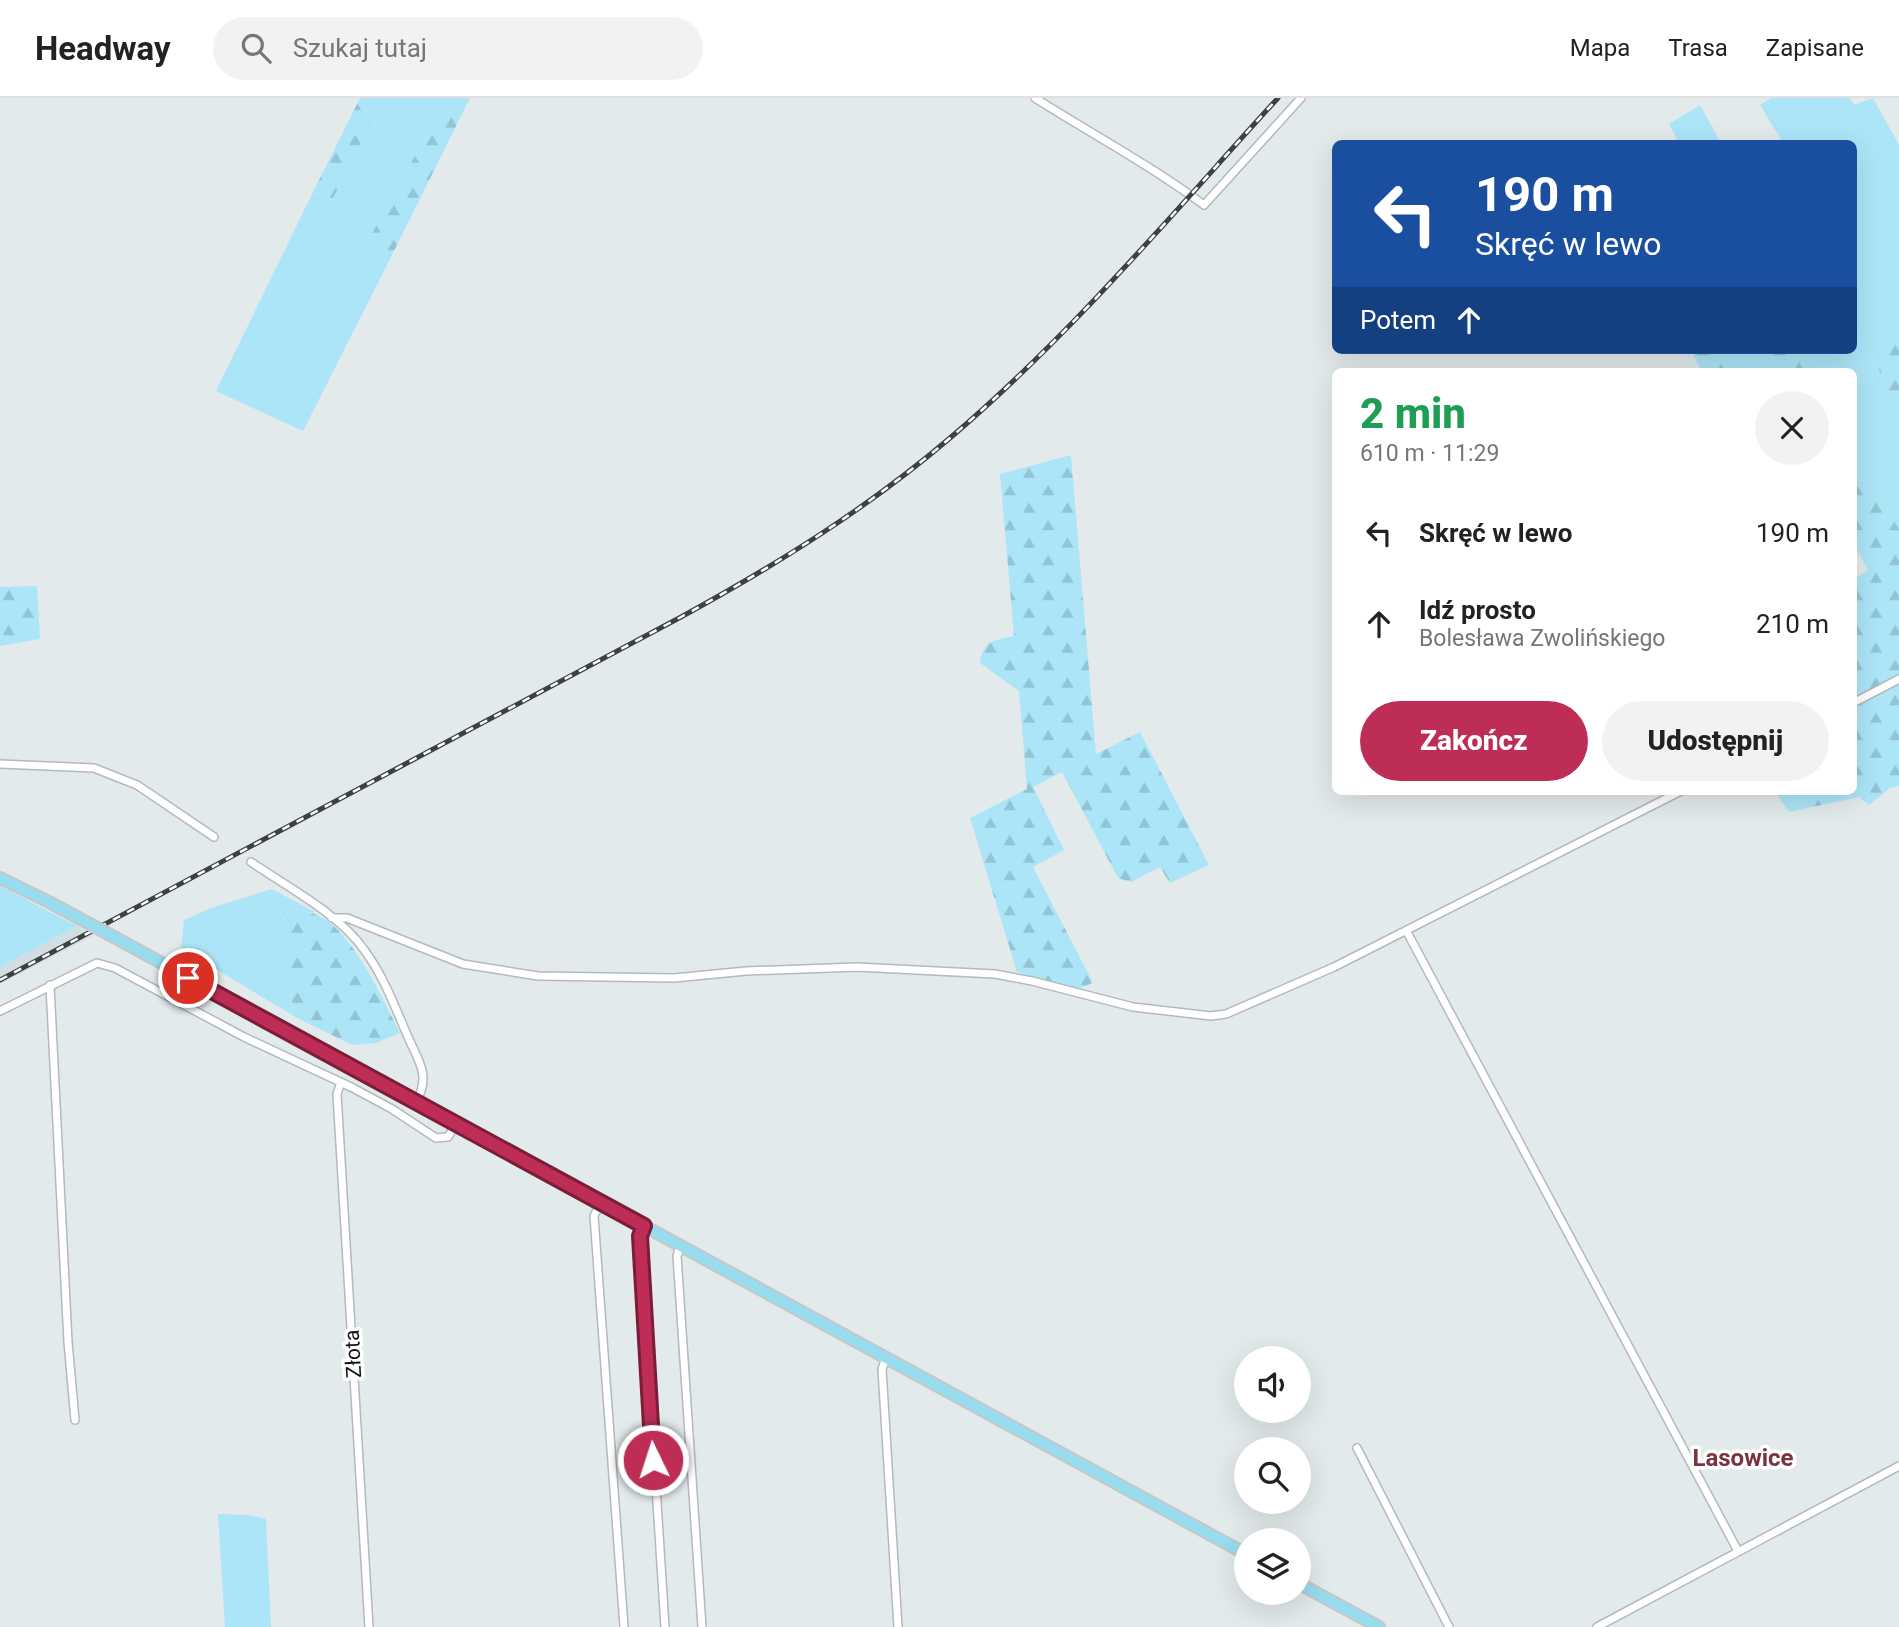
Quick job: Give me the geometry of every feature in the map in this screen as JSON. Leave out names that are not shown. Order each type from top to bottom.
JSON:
[{"type":"main road","points":[[0,878],[125,943],[1234,1547]]},
{"type":"main road","points":[[1311,1590],[1379,1627]]},
{"type":"street","points":[[1035,98],[1111,146],[1151,167],[1204,205],[1301,98]]},
{"type":"street","points":[[1857,701],[1899,679]]},
{"type":"street","points":[[0,764],[94,768],[137,785],[214,837]]},
{"type":"street","points":[[332,918],[347,918],[463,964],[538,976],[674,978],[746,971],[857,967],[995,974],[1133,1007],[1211,1016],[1226,1014],[1278,993],[1407,932],[1673,795]]},
{"type":"street","points":[[251,862],[332,918],[364,948],[383,979],[422,1071],[423,1090],[416,1102]]},
{"type":"street","points":[[1407,932],[1738,1551]]},
{"type":"street","points":[[0,1011],[88,965],[97,963],[341,1082],[392,1109],[436,1138],[448,1137],[456,1124]]},
{"type":"street","points":[[50,985],[68,1342],[75,1420]]},
{"type":"street","name":"Złota","points":[[341,1082],[337,1094],[369,1627]]},
{"type":"street","points":[[601,1202],[594,1216],[624,1627]]},
{"type":"street","points":[[644,1226],[640,1236],[665,1627]]},
{"type":"street","points":[[680,1246],[677,1256],[702,1627]]},
{"type":"street","points":[[886,1358],[882,1369],[898,1627]]},
{"type":"street","points":[[1357,1448],[1448,1627]]},
{"type":"street","points":[[1597,1627],[1899,1466]]},
{"type":"shaded area","points":[[77,926],[94,935],[0,984],[0,967]]},
{"type":"green space","points":[[360,98],[384,98],[332,200],[313,192]]},
{"type":"green space","points":[[384,98],[447,98],[364,248],[388,263],[303,431],[216,391],[313,192],[332,200]]},
{"type":"green space","points":[[447,98],[470,98],[388,263],[364,248]]},
{"type":"green space","points":[[1771,98],[1850,98],[1854,105],[1873,98],[1899,145],[1899,336],[1893,337],[1894,396],[1891,411],[1899,420],[1899,529],[1869,481],[1857,480],[1857,368],[1806,368],[1797,354],[1857,354],[1857,140],[1781,140],[1760,105]]},
{"type":"green space","points":[[1700,105],[1719,140],[1677,140],[1669,124]]},
{"type":"green space","points":[[1899,336],[1899,420],[1891,411],[1894,396],[1882,388],[1878,361],[1893,337]]},
{"type":"green space","points":[[1693,354],[1716,354],[1723,368],[1700,368]]},
{"type":"green space","points":[[1716,354],[1756,354],[1763,368],[1723,368]]},
{"type":"green space","points":[[1756,354],[1797,354],[1806,368],[1763,368]]},
{"type":"green space","points":[[1071,455],[1096,754],[1140,732],[1209,865],[1170,883],[1160,867],[1131,882],[1118,878],[1062,772],[1033,787],[1064,850],[1033,867],[1090,977],[1092,983],[1077,990],[1017,972],[970,818],[1027,789],[1019,691],[980,663],[987,645],[995,640],[1014,636],[1000,474]]},
{"type":"green space","points":[[1857,480],[1869,481],[1899,529],[1899,786],[1890,788],[1869,805],[1859,797],[1789,812],[1778,795],[1857,795],[1857,577],[1868,570],[1857,549]]},
{"type":"green space","points":[[37,586],[40,639],[0,646],[0,587]]},
{"type":"green space","points":[[0,886],[77,926],[0,967]]},
{"type":"green space","points":[[272,889],[315,912],[283,914],[292,1011],[297,1018],[181,948],[184,920],[211,908]]},
{"type":"green space","points":[[305,912],[320,916],[349,942],[400,1033],[376,1043],[352,1045],[297,1018],[292,1011],[283,914]]},
{"type":"green space","points":[[218,1514],[249,1515],[266,1519],[271,1627],[225,1627]]},
{"type":"railway","points":[[0,980],[681,617],[752,577],[854,512],[950,438],[1037,358],[1119,273],[1278,98]]},
{"type":"district","name":"Lasowice","points":[[1743,1458]]},
{"type":"route","points":[[188,978],[644,1226],[640,1236],[653,1460]]}]
